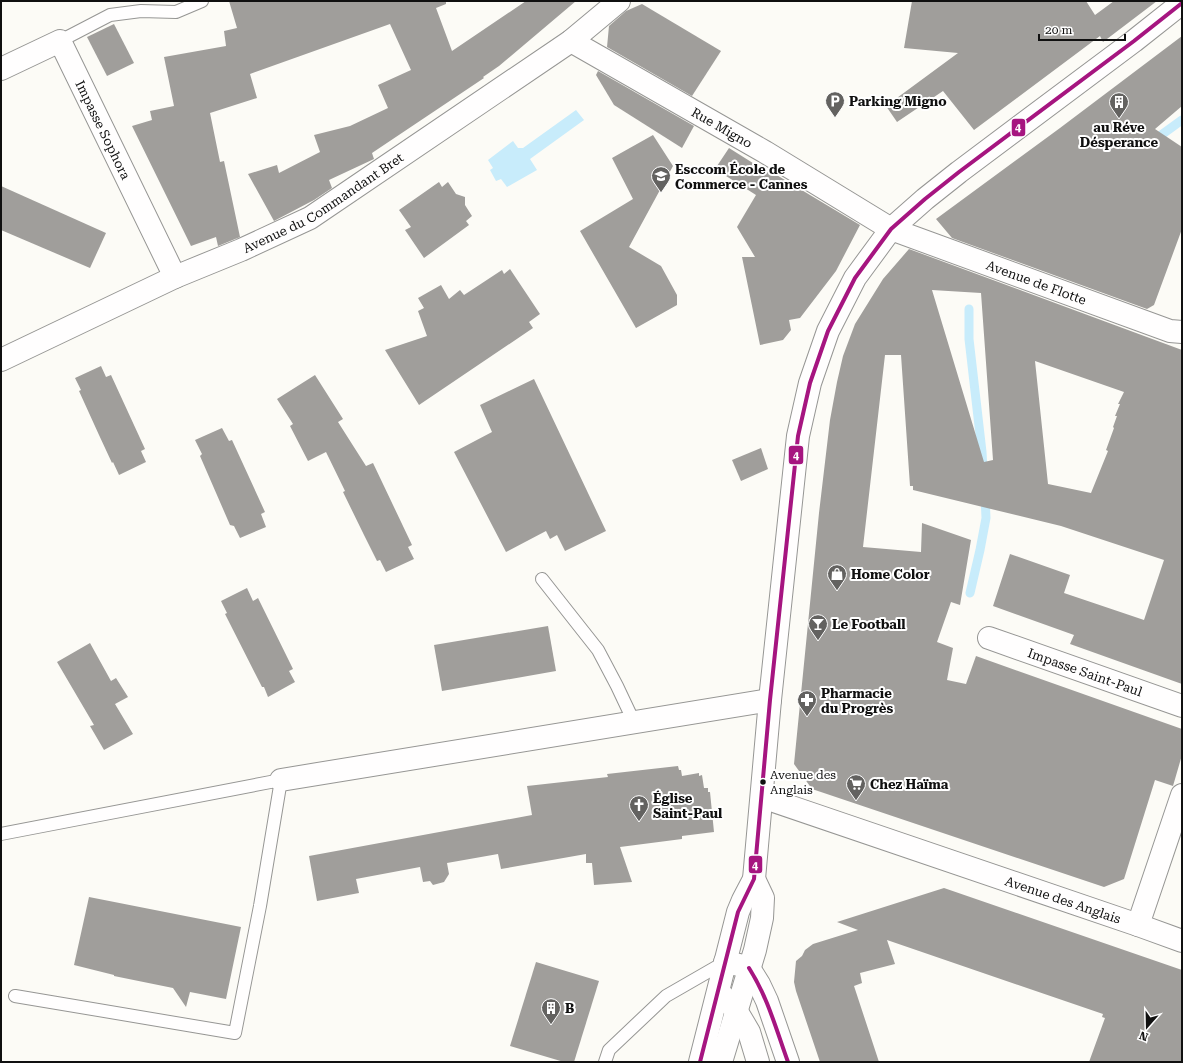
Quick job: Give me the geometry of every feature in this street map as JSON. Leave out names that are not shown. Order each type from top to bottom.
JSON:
[{"type":"street","name":"Avenue du Commandant Bret","points":[[1,360],[175,277],[241,250],[310,218],[571,41],[620,1]]},
{"type":"street","points":[[700,1062],[738,912],[754,879],[770,700],[798,436],[810,383],[828,330],[855,278],[891,229],[959,172],[1134,41],[1182,3]]},
{"type":"street","points":[[1,69],[60,41]]},
{"type":"street","name":"Impasse Sophora","points":[[60,41],[175,277]]},
{"type":"street","name":"Rue Migno","points":[[571,41],[765,152],[891,229]]},
{"type":"street","name":"Avenue de Flotte","points":[[891,229],[1170,331],[1182,332]]},
{"type":"street","name":"Impasse Saint-Paul","points":[[989,638],[1182,706]]},
{"type":"street","points":[[281,780],[770,700]]},
{"type":"street","points":[[1138,925],[1182,795]]},
{"type":"street","name":"Avenue des Anglais","points":[[762,797],[1182,941]]},
{"type":"street","points":[[721,1062],[755,950],[762,918],[763,898],[754,879]]},
{"type":"street","points":[[725,962],[739,964],[749,968],[767,1001],[788,1062]]},
{"type":"street","points":[[718,992],[736,1010],[749,1032],[758,1062]]},
{"type":"lane","points":[[60,41],[110,15],[141,11],[176,12],[202,1]]},
{"type":"lane","points":[[542,579],[598,650],[634,722]]},
{"type":"lane","points":[[1,834],[281,780],[260,906],[235,1032],[15,996]]},
{"type":"lane","points":[[604,1062],[609,1050],[666,996],[725,962]]},
{"type":"lane","points":[[695,980],[718,992]]},
{"type":"water","points":[[576,110],[584,120],[530,159],[537,170],[507,187],[501,179],[496,181],[490,170],[493,168],[488,160],[513,141],[518,148],[523,148]]},
{"type":"building","points":[[229,1],[446,1],[446,4],[436,8],[452,51],[526,1],[576,1],[499,66],[483,77],[484,78],[372,153],[374,159],[329,180],[332,188],[314,200],[274,221],[248,174],[277,165],[279,173],[320,152],[314,135],[350,126],[388,108],[378,85],[411,70],[390,24],[250,74],[257,98],[210,113],[220,162],[224,161],[240,237],[218,246],[216,237],[191,246],[132,126],[152,120],[150,111],[174,106],[164,57],[226,46],[224,31],[237,28]]},
{"type":"building","points":[[912,1],[1086,1],[1095,15],[1114,1],[1157,1],[1103,42],[1100,36],[974,130],[943,91],[897,122],[886,106],[958,53],[904,48]]},
{"type":"building","points":[[642,4],[721,51],[692,96],[607,47],[609,26],[626,11]]},
{"type":"building","points":[[114,24],[134,63],[107,76],[87,37]]},
{"type":"building","points":[[1182,36],[1182,106],[1155,129],[1182,147],[1182,229],[1154,305],[1147,309],[952,238],[936,219],[1060,128]]},
{"type":"building","points":[[598,71],[694,126],[682,148],[614,105],[596,75]]},
{"type":"building","points":[[653,135],[673,166],[629,247],[661,266],[677,295],[677,305],[636,328],[580,231],[633,199],[612,158]]},
{"type":"building","points":[[729,148],[769,173],[770,171],[860,225],[836,271],[800,318],[789,320],[791,330],[783,340],[760,345],[742,257],[755,257],[737,227],[756,195],[715,169]]},
{"type":"building","points":[[439,182],[442,187],[448,182],[456,194],[465,197],[465,205],[472,216],[466,221],[469,225],[424,258],[405,230],[411,227],[399,210]]},
{"type":"building","points":[[1,186],[106,233],[90,268],[1,230]]},
{"type":"building","points":[[909,249],[1182,350],[1182,684],[1070,644],[1074,635],[993,606],[1010,554],[1070,575],[1064,593],[1144,620],[1164,560],[1061,526],[913,490],[913,486],[910,486],[901,355],[885,355],[863,547],[921,552],[922,523],[971,540],[960,605],[951,602],[937,642],[953,648],[947,680],[966,684],[976,656],[1182,729],[1182,755],[1173,786],[1155,780],[1124,879],[1104,887],[812,789],[794,764],[819,513],[830,420],[843,356],[855,324],[883,279]],"holes":[[[932,290],[981,293],[993,460],[984,462]],[[1035,361],[1124,392],[1118,404],[1120,404],[1115,416],[1117,416],[1113,427],[1114,428],[1106,450],[1108,451],[1091,493],[1048,484]]]},
{"type":"building","points":[[510,269],[540,314],[529,322],[533,328],[419,405],[385,350],[427,336],[418,311],[424,308],[418,298],[441,285],[449,299],[460,290],[464,295],[502,270],[504,274]]},
{"type":"building","points":[[101,366],[106,377],[111,375],[145,449],[141,451],[146,462],[119,475],[79,391],[81,390],[75,378]]},
{"type":"building","points":[[315,375],[343,419],[338,422],[366,466],[373,463],[412,545],[408,547],[414,559],[386,572],[380,560],[377,561],[364,535],[326,452],[308,461],[290,426],[293,424],[277,399]]},
{"type":"building","points":[[534,379],[606,531],[565,551],[557,535],[550,539],[546,531],[506,552],[454,452],[492,432],[480,405]]},
{"type":"building","points":[[222,428],[229,441],[232,440],[265,512],[261,514],[266,527],[240,538],[234,526],[230,525],[200,456],[202,454],[195,440]]},
{"type":"building","points":[[761,448],[768,469],[741,481],[732,460]]},
{"type":"building","points":[[247,588],[253,601],[258,598],[293,669],[289,671],[295,682],[268,697],[225,614],[227,613],[221,601]]},
{"type":"building","points":[[548,626],[556,671],[442,691],[434,645]]},
{"type":"building","points":[[90,643],[111,681],[116,678],[128,697],[115,704],[133,734],[104,750],[90,726],[94,725],[57,662]]},
{"type":"building","points":[[678,766],[679,770],[681,770],[682,776],[699,773],[699,776],[702,775],[704,788],[708,788],[708,792],[710,792],[714,832],[682,836],[682,839],[620,847],[632,882],[594,885],[592,863],[586,863],[586,854],[501,869],[498,854],[447,863],[449,874],[444,882],[433,885],[430,881],[423,882],[420,867],[356,879],[359,893],[317,901],[309,856],[532,815],[527,786],[608,777],[607,774]]},
{"type":"building","points":[[944,888],[1182,970],[1182,1062],[1089,1062],[1105,1018],[1102,1017],[1103,1014],[887,940],[895,964],[860,973],[862,983],[854,986],[879,1062],[820,1062],[796,991],[794,982],[796,961],[802,956],[805,950],[813,944],[858,930],[837,922]]},
{"type":"building","points":[[89,897],[241,927],[226,999],[190,992],[186,1007],[173,988],[114,976],[74,965]]},
{"type":"building","name":"B","points":[[536,962],[599,981],[574,1062],[564,1062],[510,1046]]},
{"type":"waterway","points":[[1153,141],[1182,120]]},
{"type":"waterway","points":[[969,309],[969,339],[983,470]]},
{"type":"waterway","points":[[970,593],[986,518],[985,496]]},
{"type":"transit line","name":"4","points":[[700,1062],[738,912],[754,879],[770,700],[798,436],[810,383],[828,331],[855,278],[891,229],[959,172],[1134,41],[1182,3]]},
{"type":"transit line","name":"4","points":[[749,968],[767,1002],[788,1062]]},
{"type":"place","name":"Parking Migno","points":[[835,118]]},
{"type":"place","name":"au Réve Désperance","points":[[1119,119]]},
{"type":"place","name":"Esccom École de Commerce - Cannes","points":[[661,193]]},
{"type":"place","name":"Home Color","points":[[837,591]]},
{"type":"place","name":"Le Football","points":[[818,641]]},
{"type":"place","name":"Pharmacie du Progrès","points":[[807,717]]},
{"type":"place","name":"Avenue des Anglais","points":[[763,782]]},
{"type":"place","name":"Chez Haïma","points":[[856,801]]},
{"type":"place","name":"Église Saint-Paul","points":[[639,822]]},
{"type":"place","name":"B","points":[[551,1025]]}]
